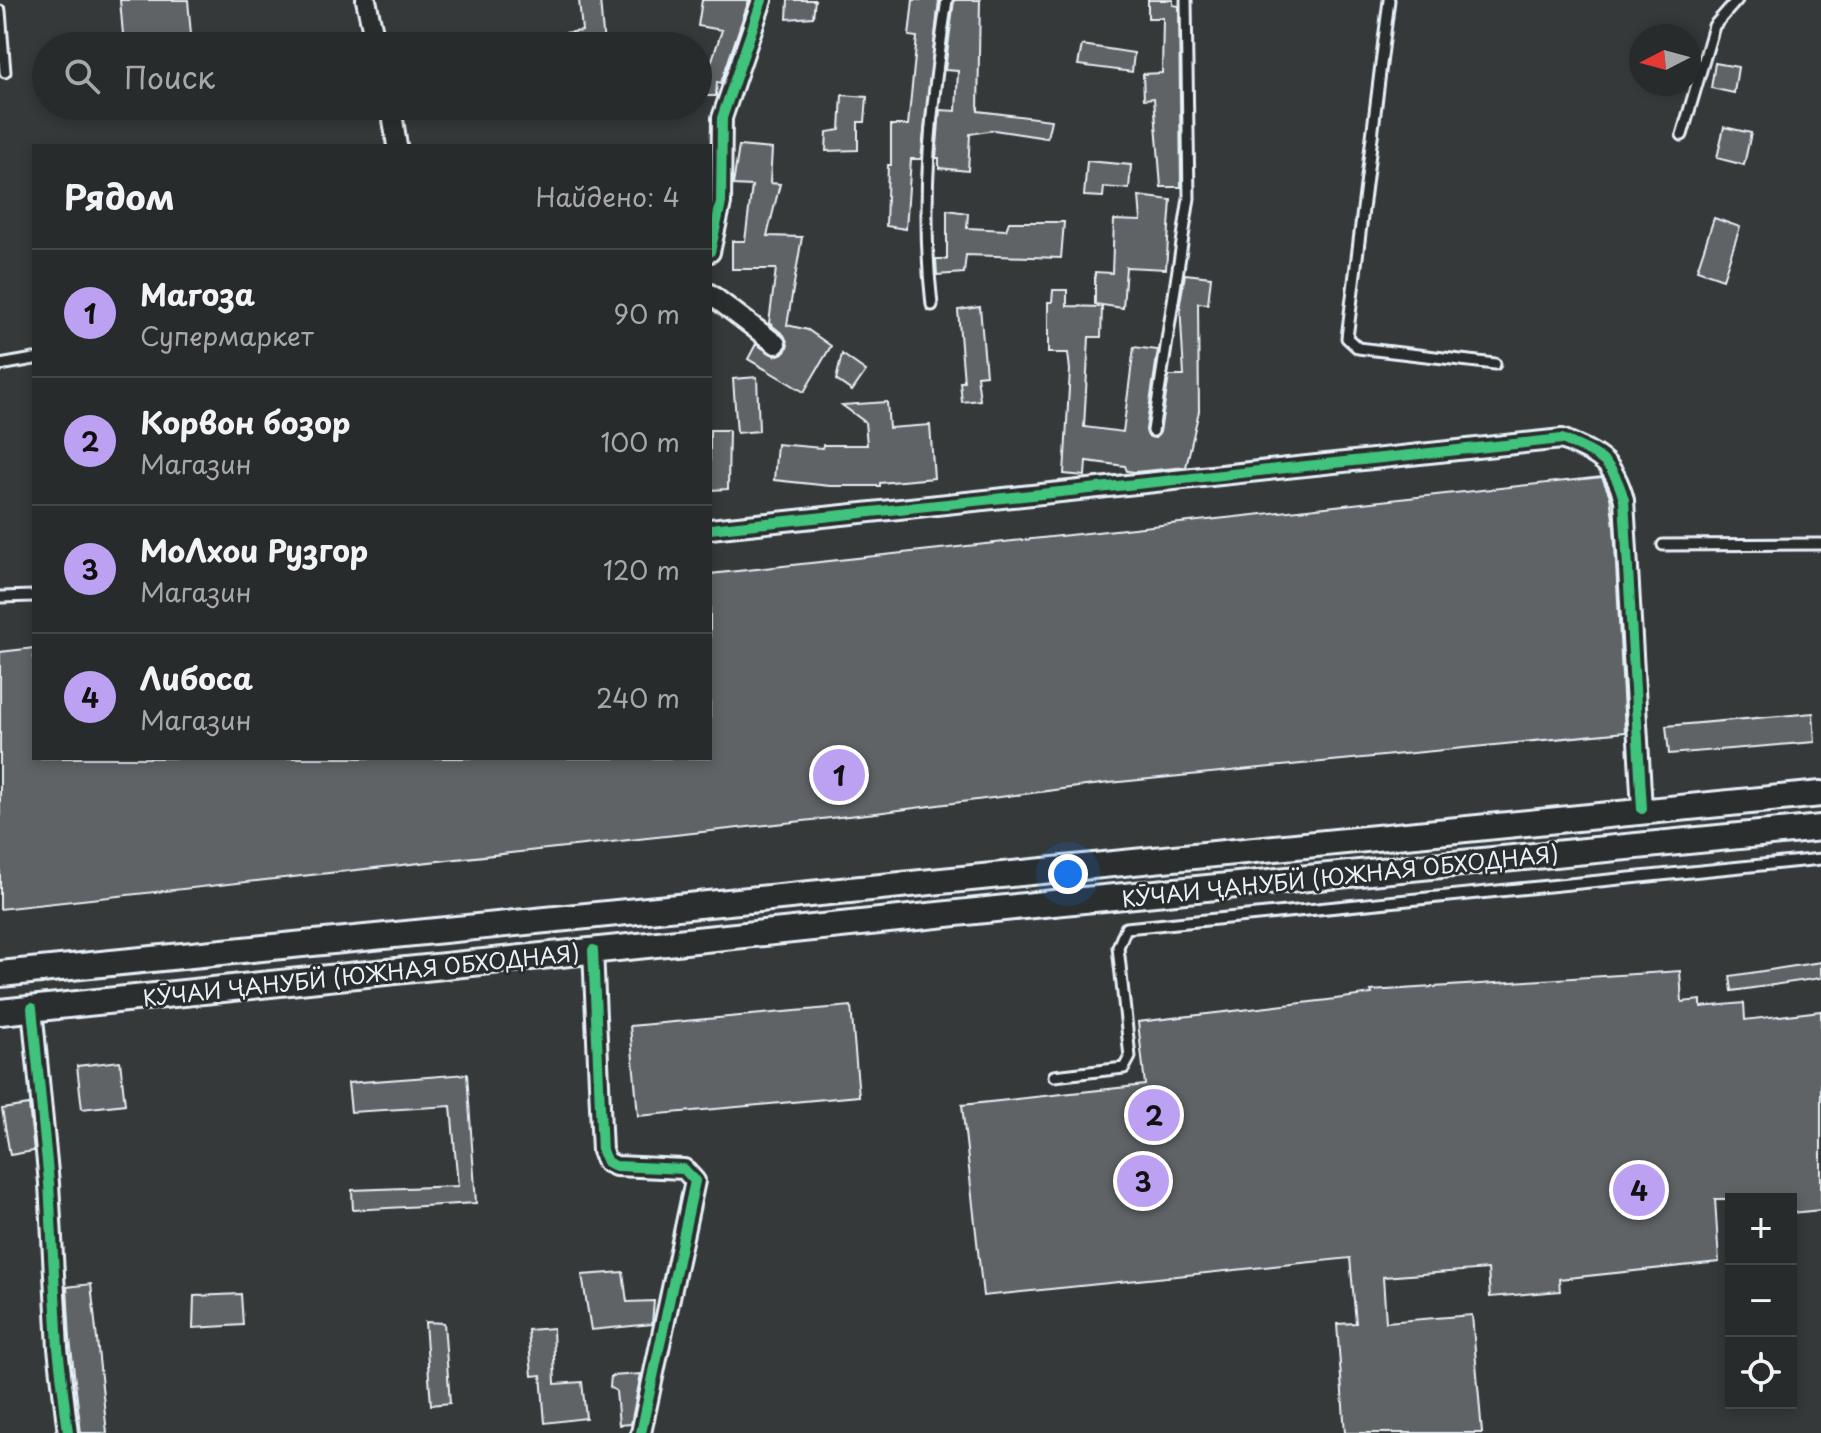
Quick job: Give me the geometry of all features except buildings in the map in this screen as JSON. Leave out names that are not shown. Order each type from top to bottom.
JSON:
[{"type":"main road","name":"КӮЧАИ ҶАНУБӢ (ЮЖНАЯ ОБХОДНАЯ)","points":[[0,974],[1642,809],[1821,794]]},
{"type":"main road","name":"КӮЧАИ ҶАНУБӢ (ЮЖНАЯ ОБХОДНАЯ)","points":[[0,1012],[1821,828]]},
{"type":"street","points":[[366,0],[373,32]]},
{"type":"street","points":[[712,243],[721,203],[722,118],[762,0]]},
{"type":"street","points":[[393,120],[397,144]]},
{"type":"street","points":[[712,296],[776,344]]},
{"type":"street","points":[[712,529],[1562,439],[1595,454],[1611,466],[1624,500],[1642,809]]},
{"type":"street","points":[[593,950],[602,1151],[607,1162],[616,1166],[684,1169],[695,1181],[641,1433]]},
{"type":"street","points":[[32,1008],[49,1183],[58,1348],[68,1433]]},
{"type":"lane","points":[[932,305],[926,248],[926,174],[932,100],[947,0]]},
{"type":"lane","points":[[1153,431],[1189,198],[1186,0]]},
{"type":"lane","points":[[1389,0],[1347,338],[1358,348],[1495,364]]},
{"type":"lane","points":[[1682,135],[1714,26],[1737,0]]},
{"type":"lane","points":[[0,11],[5,72]]},
{"type":"lane","points":[[0,365],[32,359]]},
{"type":"lane","points":[[1663,545],[1821,544]]},
{"type":"lane","points":[[0,597],[32,596]]},
{"type":"lane","points":[[1054,1076],[1124,1068],[1130,1057],[1118,947],[1126,928],[1821,859]]},
{"type":"cycle path","points":[[712,243],[721,203],[722,118],[762,0]]},
{"type":"cycle path","points":[[712,529],[1562,439],[1602,460],[1615,475],[1624,500],[1642,809]]},
{"type":"cycle path","points":[[593,950],[602,1151],[607,1162],[616,1166],[684,1169],[695,1181],[641,1433]]},
{"type":"cycle path","points":[[32,1008],[49,1183],[58,1348],[68,1433]]},
{"type":"place","name":"Магоза","points":[[839,775]]},
{"type":"place","name":"Корвон бозор","points":[[1154,1115]]},
{"type":"place","name":"МоЛхои Рузгор","points":[[1143,1181]]},
{"type":"place","name":"Либоса","points":[[1639,1190]]}]
